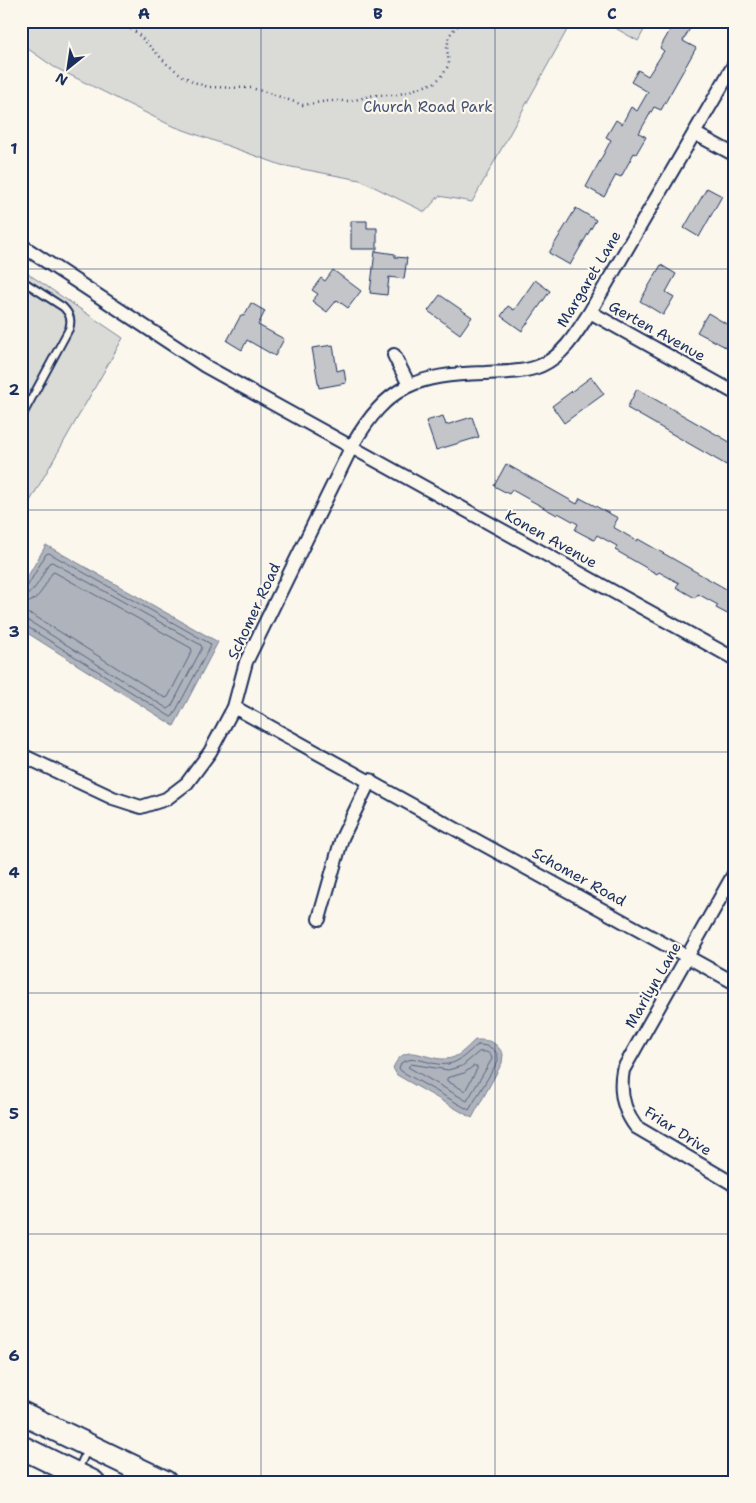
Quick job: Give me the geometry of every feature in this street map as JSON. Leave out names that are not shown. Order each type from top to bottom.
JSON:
[{"type":"highway","points":[[21,1413],[165,1482]]},
{"type":"highway","points":[[21,1447],[85,1478]]},
{"type":"street","name":"Margaret Lane","points":[[352,446],[364,424],[379,407],[396,392],[409,385],[427,378],[452,374],[509,372],[542,365],[556,356],[572,340],[735,63]]},
{"type":"street","points":[[694,133],[735,155]]},
{"type":"street","points":[[21,246],[205,366],[352,446]]},
{"type":"street","name":"Gerten Avenue","points":[[590,312],[735,393]]},
{"type":"street","points":[[394,355],[409,385]]},
{"type":"street","name":"Konen Avenue","points":[[352,446],[735,659]]},
{"type":"street","name":"Schomer Road","points":[[352,446],[246,662],[234,707],[370,780],[735,983]]},
{"type":"street","points":[[26,757],[113,798],[141,807],[166,799],[187,784],[210,752],[234,707]]},
{"type":"street","points":[[319,919],[342,838],[370,780]]},
{"type":"street","name":"Marilyn Lane","points":[[630,1118],[623,1103],[620,1085],[623,1070],[735,872]]},
{"type":"street","name":"Friar Drive","points":[[630,1118],[636,1127],[735,1185]]},
{"type":"lane","points":[[21,280],[63,306],[68,311],[71,322],[21,418]]},
{"type":"lane","points":[[85,1478],[89,1446]]},
{"type":"path","points":[[118,21],[137,33],[167,64],[194,82],[208,87],[251,88],[303,105],[328,101],[351,101],[374,95],[397,95],[434,83],[443,74],[448,64],[449,36],[464,21]]},
{"type":"green space","name":"Church Road Park","points":[[21,21],[572,21],[472,202],[439,196],[425,212],[360,180],[281,165],[170,125],[54,67],[21,44]]},
{"type":"green space","points":[[603,21],[649,21],[638,41]]},
{"type":"green space","points":[[21,269],[123,338],[21,517]]},
{"type":"water","points":[[46,545],[218,642],[174,726],[21,629],[21,588]]},
{"type":"water","points":[[475,1040],[492,1042],[503,1054],[502,1063],[472,1118],[397,1075],[393,1068],[403,1055],[409,1053],[437,1059],[450,1059],[462,1052]]},
{"type":"building","points":[[675,21],[694,21],[683,41],[696,48],[661,110],[654,107],[639,133],[646,137],[636,154],[634,153],[621,177],[616,175],[604,197],[586,187],[611,140],[606,137],[616,120],[622,124],[631,107],[637,111],[648,92],[631,82],[638,70],[648,76],[664,51],[660,48]]},
{"type":"building","points":[[707,188],[722,196],[699,237],[684,228]]},
{"type":"building","points":[[576,208],[596,220],[570,265],[549,253]]},
{"type":"building","points":[[351,221],[367,221],[367,228],[377,228],[377,249],[351,249]]},
{"type":"building","points":[[375,251],[395,254],[395,257],[407,258],[404,279],[389,277],[387,295],[370,293]]},
{"type":"building","points":[[661,265],[676,274],[666,292],[674,297],[663,315],[640,301]]},
{"type":"building","points":[[333,270],[361,291],[348,308],[337,300],[327,312],[312,301],[318,294],[312,290],[321,278],[325,281]]},
{"type":"building","points":[[535,280],[550,291],[522,331],[501,316],[508,306],[514,310]]},
{"type":"building","points":[[440,295],[472,317],[460,334],[428,311]]},
{"type":"building","points":[[251,303],[265,311],[258,325],[284,339],[275,356],[247,340],[242,350],[227,341],[241,315],[244,316]]},
{"type":"building","points":[[708,313],[735,329],[735,352],[697,332]]},
{"type":"building","points":[[333,345],[337,371],[344,369],[346,383],[319,388],[312,348]]},
{"type":"building","points":[[591,377],[604,394],[564,423],[552,406]]},
{"type":"building","points":[[637,389],[735,445],[735,470],[627,408]]},
{"type":"building","points":[[443,416],[446,425],[472,417],[479,437],[436,450],[426,421]]},
{"type":"building","points":[[506,464],[577,504],[580,498],[618,518],[613,527],[637,541],[638,539],[735,594],[735,618],[716,608],[718,605],[698,594],[695,598],[676,587],[679,583],[659,572],[657,574],[615,550],[617,546],[597,535],[594,540],[575,530],[578,524],[558,513],[557,515],[512,490],[509,494],[494,486]]}]
